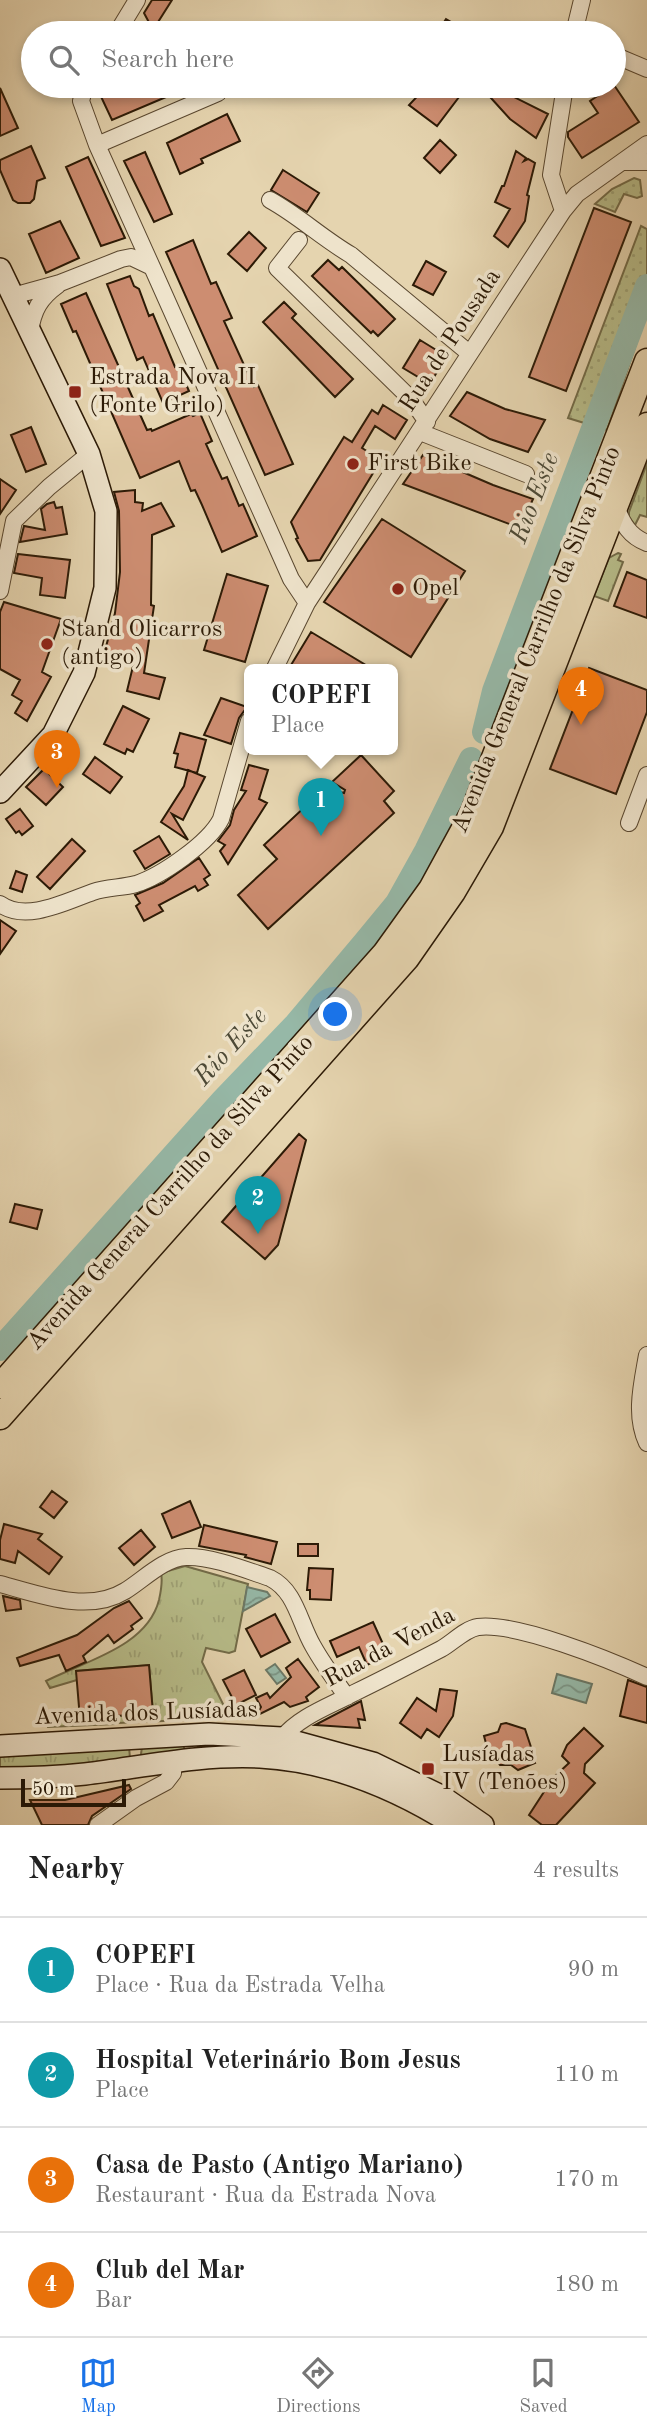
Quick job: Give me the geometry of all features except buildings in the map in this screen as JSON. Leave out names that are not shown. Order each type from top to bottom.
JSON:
[{"type":"main road","points":[[0,270],[89,454],[106,511],[106,588],[84,673],[53,735],[0,792]]},
{"type":"main road","name":"Avenida General Carrilho da Silva Pinto","points":[[0,1385],[385,953],[431,889],[474,812],[647,361]]},
{"type":"main road","name":"Avenida General Carrilho da Silva Pinto","points":[[0,1417],[359,1014],[407,958],[453,892],[491,827],[647,425]]},
{"type":"main road","name":"Avenida dos Lusíadas","points":[[0,1746],[220,1734],[280,1748],[373,1763],[441,1796],[483,1825]]},
{"type":"main road","points":[[142,1737],[135,1745],[134,1753],[144,1766]]},
{"type":"main road","name":"Avenida dos Lusíadas","points":[[0,1779],[54,1777],[174,1761],[236,1757],[280,1748],[412,1799],[454,1825]]},
{"type":"street","points":[[124,21],[137,0]]},
{"type":"street","points":[[577,21],[582,0]]},
{"type":"street","points":[[626,60],[647,69]]},
{"type":"street","points":[[82,98],[97,145],[292,579],[307,603]]},
{"type":"street","points":[[97,145],[206,98]]},
{"type":"street","points":[[563,98],[551,175],[563,211]]},
{"type":"street","name":"Rua de Pousada","points":[[277,664],[307,603],[563,211],[577,194],[647,144]]},
{"type":"street","points":[[622,162],[647,162]]},
{"type":"street","points":[[270,200],[297,215],[351,255],[469,353]]},
{"type":"street","points":[[299,240],[277,268],[411,398],[424,427],[526,474]]},
{"type":"street","points":[[15,301],[121,259],[131,257],[152,267]]},
{"type":"street","points":[[30,332],[36,306],[60,283]]},
{"type":"street","points":[[411,398],[443,397]]},
{"type":"street","points":[[0,591],[14,522],[49,487],[89,454]]},
{"type":"street","points":[[616,507],[626,530],[642,541]]},
{"type":"street","points":[[598,550],[610,545],[642,541]]},
{"type":"street","points":[[0,904],[5,908],[39,912],[97,891],[136,884],[170,866],[215,831],[221,820],[244,738]]},
{"type":"street","points":[[629,823],[647,775]]},
{"type":"street","points":[[647,1355],[640,1395],[642,1432],[647,1443]]},
{"type":"street","points":[[0,1584],[42,1596],[91,1601],[122,1593],[165,1564],[186,1557],[270,1577],[286,1591],[313,1646],[346,1697]]},
{"type":"street","name":"Rua da Venda","points":[[280,1748],[299,1722],[444,1647],[476,1627],[502,1629],[547,1640],[608,1660],[647,1677]]},
{"type":"street","points":[[98,1825],[136,1798],[166,1782],[173,1773],[174,1761]]},
{"type":"green space","points":[[634,178],[640,180],[642,196],[637,198],[624,194],[615,212],[595,204],[612,189]]},
{"type":"green space","points":[[641,226],[647,229],[647,312],[607,430],[568,418]]},
{"type":"green space","points":[[647,463],[647,517],[640,515],[635,525],[629,512]]},
{"type":"green space","points":[[621,554],[618,560],[623,562],[608,601],[594,596],[609,558]]},
{"type":"green space","points":[[185,1566],[248,1584],[235,1651],[229,1653],[206,1648],[202,1662],[230,1718],[119,1723],[119,1716],[153,1713],[149,1665],[77,1671],[77,1680],[50,1688],[46,1681],[113,1651],[142,1630],[159,1600],[161,1573]]},
{"type":"green space","points":[[79,1714],[80,1719],[115,1716],[115,1724],[48,1727],[48,1716]]},
{"type":"green space","points":[[184,1742],[184,1752],[141,1754],[142,1747]]},
{"type":"green space","points":[[129,1746],[130,1759],[63,1768],[0,1770],[0,1753]]},
{"type":"water","points":[[247,1587],[267,1592],[270,1596],[243,1611]]},
{"type":"water","points":[[275,1664],[286,1678],[277,1684],[266,1670]]},
{"type":"water","points":[[557,1674],[592,1684],[586,1703],[552,1693]]},
{"type":"waterway","name":"Rio Este","points":[[484,732],[494,691],[647,286]]},
{"type":"waterway","name":"Rio Este","points":[[0,1349],[223,1100],[296,1024],[397,903],[471,759]]},
{"type":"place","name":"Estrada Nova II (Fonte Grilo)","points":[[75,392]]},
{"type":"place","name":"First Bike","points":[[353,464]]},
{"type":"place","name":"Opel","points":[[398,589]]},
{"type":"place","name":"Stand Olicarros (antigo)","points":[[47,644]]},
{"type":"place","name":"Club del Mar","points":[[581,725]]},
{"type":"place","name":"Casa de Pasto (Antigo Mariano)","points":[[57,788]]},
{"type":"place","name":"COPEFI","points":[[321,836]]},
{"type":"place","name":"Hospital Veterinário Bom Jesus","points":[[258,1234]]},
{"type":"place","name":"Lusíadas IV (Tenões)","points":[[428,1769]]}]
